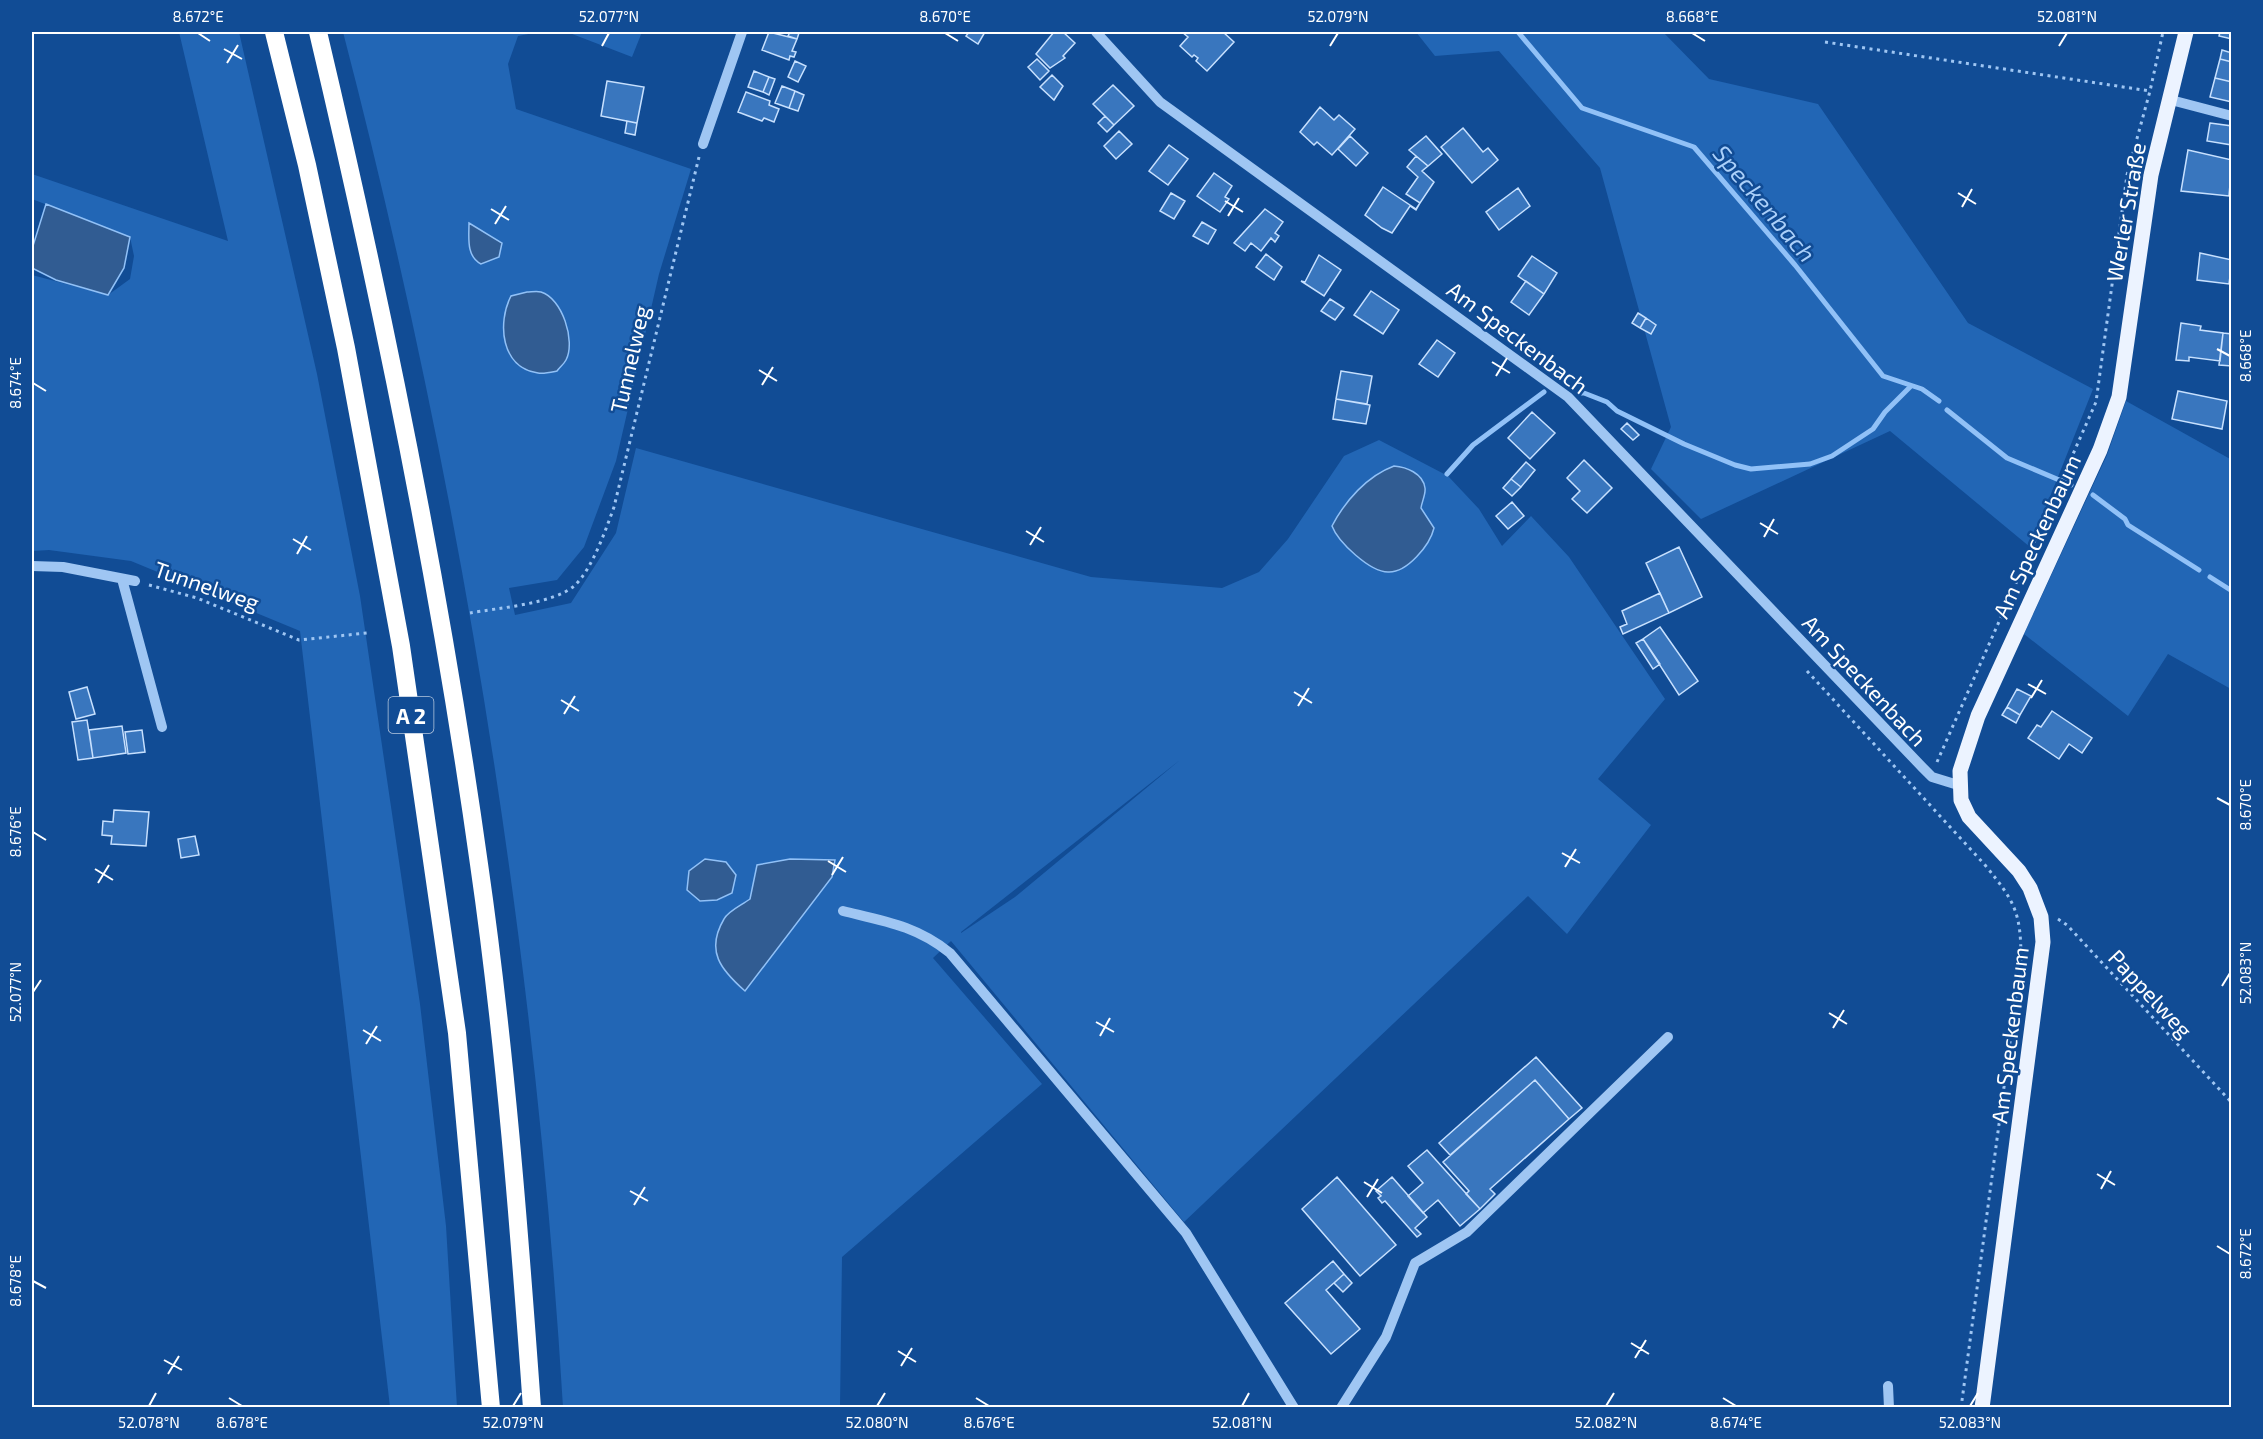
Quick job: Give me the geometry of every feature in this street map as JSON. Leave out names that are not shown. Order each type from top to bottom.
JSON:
[{"type":"highway","name":"A 2","points":[[274,32],[307,165],[346,348],[401,646],[457,1033],[491,1407]]},
{"type":"highway","name":"A 2","points":[[318,32],[391,355],[439,608],[477,852],[501,1034],[532,1407]]},
{"type":"main road","name":"Werler Straße","points":[[2118,401],[2151,175],[2186,32]]},
{"type":"main road","name":"Am Speckenbaum","points":[[1982,1407],[2042,965],[2041,917],[2030,888],[2019,871],[1969,817],[1961,801],[1958,785],[1964,751],[1978,716],[2100,450],[2118,401]]},
{"type":"street","points":[[703,144],[741,32]]},
{"type":"street","name":"Am Speckenbach","points":[[1096,32],[1160,102],[1568,396],[1932,777],[1958,785]]},
{"type":"street","points":[[2171,100],[2232,116]]},
{"type":"street","name":"Tunnelweg","points":[[32,566],[63,567],[135,581]]},
{"type":"street","points":[[122,579],[162,727]]},
{"type":"street","points":[[843,911],[915,929],[932,938],[950,953],[1186,1233],[1294,1407]]},
{"type":"street","points":[[1341,1407],[1386,1337],[1415,1263],[1467,1232],[1668,1037]]},
{"type":"street","points":[[1888,1386],[1889,1407]]},
{"type":"path","points":[[1925,798],[1965,697],[2035,545],[2054,494],[2096,402],[2118,224],[2127,175],[2163,32]]},
{"type":"path","points":[[1825,42],[2150,91]]},
{"type":"path","name":"Tunnelweg","points":[[470,613],[554,597],[574,585],[599,547],[614,507],[672,259],[703,144]]},
{"type":"path","name":"Tunnelweg","points":[[135,581],[197,598],[299,640],[368,633]]},
{"type":"path","points":[[1799,662],[1925,798],[2008,893],[2016,910],[2021,933],[2021,960],[1961,1407]]},
{"type":"path","name":"Pappelweg","points":[[2041,917],[2056,918],[2067,926],[2232,1103]]},
{"type":"shaded area","points":[[179,32],[239,32],[317,374],[360,596],[420,1004],[446,1226],[457,1407],[390,1407],[300,631],[131,561],[49,550],[32,551],[32,275],[108,295],[130,279],[134,256],[130,237],[32,199],[32,174],[228,241]]},
{"type":"shaded area","points":[[343,32],[539,32],[518,36],[508,64],[516,109],[691,169],[659,274],[616,461],[584,547],[557,580],[509,588],[515,615],[571,603],[616,533],[636,448],[1091,577],[1222,588],[1259,572],[1288,539],[1344,456],[1379,440],[1448,476],[1479,509],[1502,546],[1531,516],[1569,557],[1665,699],[1598,779],[1651,825],[1567,934],[1528,896],[1184,1222],[951,941],[933,958],[1042,1084],[842,1257],[840,1407],[563,1407],[550,1233],[533,1060],[512,887],[457,542],[423,371],[385,201]],"holes":[[[1180,760],[1015,897],[961,933]]]},
{"type":"shaded area","points":[[567,32],[642,32],[632,57]]},
{"type":"shaded area","points":[[1416,32],[1663,32],[1709,79],[1818,104],[1968,323],[2093,389],[2030,547],[1890,431],[1701,519],[1651,469],[1671,427],[1600,168],[1499,51],[1435,56]]},
{"type":"shaded area","points":[[46,204],[130,237],[124,268],[108,295],[56,280],[32,268],[32,249]]},
{"type":"shaded area","points":[[469,223],[502,243],[499,257],[481,264],[476,261],[469,246]]},
{"type":"shaded area","points":[[539,292],[549,296],[561,311],[565,321],[569,352],[557,371],[540,373],[526,369],[516,363],[505,343],[504,319],[511,296]]},
{"type":"shaded area","points":[[2126,401],[2232,460],[2231,689],[2168,654],[2128,716],[2024,634],[2107,455]]},
{"type":"shaded area","points":[[1394,466],[1409,469],[1421,478],[1425,490],[1421,508],[1434,528],[1428,542],[1417,557],[1403,568],[1388,572],[1364,562],[1348,548],[1332,526],[1343,507],[1358,490],[1384,470]]},
{"type":"shaded area","points":[[705,859],[726,862],[736,875],[732,893],[717,900],[700,901],[687,890],[689,871]]},
{"type":"shaded area","points":[[790,859],[835,860],[832,877],[745,991],[729,975],[718,959],[716,941],[718,930],[729,913],[750,899],[757,865]]},
{"type":"building","points":[[769,32],[797,39],[792,51],[796,52],[794,57],[790,56],[789,60],[762,50]]},
{"type":"building","points":[[790,32],[799,33],[797,39],[788,36]]},
{"type":"building","points":[[969,32],[985,32],[978,44],[966,36]]},
{"type":"building","points":[[1054,32],[1063,32],[1075,43],[1063,56],[1065,58],[1050,68],[1036,54]]},
{"type":"building","points":[[1182,32],[1223,32],[1234,42],[1207,71],[1196,61],[1198,58],[1194,55],[1192,57],[1180,46],[1188,37]]},
{"type":"building","points":[[2220,32],[2232,32],[2232,39],[2219,36]]},
{"type":"building","points":[[2222,50],[2232,53],[2232,62],[2220,59]]},
{"type":"building","points":[[1037,59],[1049,71],[1040,80],[1028,67]]},
{"type":"building","points":[[2220,59],[2232,62],[2232,82],[2215,78]]},
{"type":"building","points":[[795,61],[806,66],[798,82],[788,77]]},
{"type":"building","points":[[754,71],[769,77],[763,92],[748,87]]},
{"type":"building","points":[[1052,75],[1063,86],[1054,100],[1040,87]]},
{"type":"building","points":[[769,77],[775,79],[769,95],[763,92]]},
{"type":"building","points":[[2215,78],[2232,82],[2232,102],[2210,97]]},
{"type":"building","points":[[607,81],[644,87],[637,123],[601,116]]},
{"type":"building","points":[[1113,85],[1134,106],[1114,125],[1093,104]]},
{"type":"building","points":[[782,86],[795,91],[789,108],[775,103]]},
{"type":"building","points":[[795,91],[804,95],[798,111],[789,108]]},
{"type":"building","points":[[746,92],[770,101],[769,105],[779,109],[774,122],[764,118],[762,121],[738,112]]},
{"type":"building","points":[[1320,107],[1334,120],[1339,115],[1355,129],[1332,155],[1317,142],[1314,145],[1300,132]]},
{"type":"building","points":[[1105,116],[1114,125],[1107,132],[1098,123]]},
{"type":"building","points":[[627,121],[637,123],[635,135],[625,133]]},
{"type":"building","points":[[2210,123],[2232,126],[2232,145],[2207,141]]},
{"type":"building","points":[[1463,128],[1483,152],[1488,148],[1498,160],[1472,183],[1441,147]]},
{"type":"building","points":[[1119,131],[1132,144],[1116,159],[1104,146]]},
{"type":"building","points":[[1350,136],[1368,153],[1356,166],[1338,149]]},
{"type":"building","points":[[1426,136],[1442,154],[1428,166],[1409,150]]},
{"type":"building","points":[[1169,145],[1188,159],[1168,185],[1149,171]]},
{"type":"building","points":[[2188,150],[2232,160],[2229,196],[2181,191]]},
{"type":"building","points":[[1416,156],[1428,166],[1422,171],[1434,182],[1420,203],[1406,194],[1418,177],[1407,167]]},
{"type":"building","points":[[1214,173],[1232,186],[1225,197],[1229,199],[1220,212],[1197,196]]},
{"type":"building","points":[[1383,187],[1416,209],[1420,203],[1416,210],[1410,206],[1392,233],[1365,215]]},
{"type":"building","points":[[1518,188],[1530,206],[1499,230],[1486,212]]},
{"type":"building","points":[[1171,193],[1185,201],[1174,219],[1160,211]]},
{"type":"building","points":[[1265,209],[1283,222],[1275,233],[1279,236],[1275,242],[1271,238],[1261,251],[1251,243],[1245,251],[1234,243]]},
{"type":"building","points":[[1202,222],[1216,230],[1208,244],[1193,236]]},
{"type":"building","points":[[2200,253],[2232,260],[2229,284],[2197,280]]},
{"type":"building","points":[[1266,254],[1282,267],[1274,280],[1256,267]]},
{"type":"building","points":[[1319,255],[1341,270],[1324,296],[1301,281],[1305,282]]},
{"type":"building","points":[[1532,256],[1557,273],[1544,294],[1518,276]]},
{"type":"building","points":[[1526,281],[1544,294],[1529,315],[1511,302]]},
{"type":"building","points":[[1371,291],[1399,310],[1383,334],[1354,315]]},
{"type":"building","points":[[1330,299],[1344,308],[1335,320],[1321,311]]},
{"type":"building","points":[[1638,313],[1646,318],[1640,328],[1632,323]]},
{"type":"building","points":[[1646,318],[1656,325],[1651,334],[1640,328]]},
{"type":"building","points":[[2181,323],[2201,326],[2200,330],[2223,333],[2220,361],[2189,357],[2189,361],[2176,360]]},
{"type":"building","points":[[2223,333],[2232,334],[2232,366],[2219,365]]},
{"type":"building","points":[[1437,340],[1455,353],[1438,377],[1419,364]]},
{"type":"building","points":[[1341,371],[1372,376],[1367,404],[1336,399]]},
{"type":"building","points":[[2178,391],[2227,401],[2222,429],[2172,419]]},
{"type":"building","points":[[1336,399],[1370,405],[1366,424],[1333,419]]},
{"type":"building","points":[[1532,412],[1555,433],[1530,459],[1508,438]]},
{"type":"building","points":[[1627,423],[1639,435],[1633,440],[1621,429]]},
{"type":"building","points":[[1584,460],[1612,488],[1587,513],[1572,499],[1580,491],[1567,478]]},
{"type":"building","points":[[1526,462],[1535,470],[1521,487],[1511,479]]},
{"type":"building","points":[[1511,479],[1521,487],[1512,496],[1503,488]]},
{"type":"building","points":[[1512,502],[1524,516],[1508,529],[1496,516]]},
{"type":"building","points":[[1679,547],[1702,597],[1669,613],[1646,563]]},
{"type":"building","points":[[1660,593],[1669,613],[1623,634],[1620,627],[1627,624],[1622,611]]},
{"type":"building","points":[[1660,627],[1698,681],[1679,695],[1643,639]]},
{"type":"building","points":[[1643,639],[1660,664],[1653,669],[1636,643]]},
{"type":"building","points":[[87,687],[95,714],[76,719],[69,692]]},
{"type":"building","points":[[2017,689],[2031,696],[2020,715],[2007,707]]},
{"type":"building","points":[[2007,707],[2020,715],[2016,723],[2002,715]]},
{"type":"building","points":[[2052,711],[2092,738],[2082,753],[2069,744],[2059,759],[2028,738],[2037,725],[2041,727]]},
{"type":"building","points":[[87,720],[93,758],[78,760],[72,722]]},
{"type":"building","points":[[122,726],[126,753],[93,758],[89,730]]},
{"type":"building","points":[[142,730],[145,752],[128,754],[125,732]]},
{"type":"building","points":[[114,810],[149,812],[146,846],[111,844],[112,836],[102,835],[103,821],[113,822]]},
{"type":"building","points":[[195,836],[199,855],[181,858],[178,839]]},
{"type":"building","points":[[1536,1057],[1582,1108],[1569,1119],[1535,1080],[1450,1155],[1439,1143]]},
{"type":"building","points":[[1535,1080],[1569,1119],[1490,1189],[1495,1194],[1480,1209],[1466,1194],[1469,1191],[1443,1162]]},
{"type":"building","points":[[1427,1150],[1480,1209],[1460,1226],[1438,1200],[1423,1213],[1408,1196],[1423,1183],[1408,1166]]},
{"type":"building","points":[[1337,1177],[1396,1245],[1360,1276],[1302,1209]]},
{"type":"building","points":[[1392,1177],[1427,1217],[1415,1228],[1421,1234],[1417,1237],[1385,1201],[1382,1203],[1378,1198],[1381,1196],[1376,1191]]},
{"type":"building","points":[[1333,1261],[1344,1274],[1326,1290],[1360,1329],[1331,1354],[1285,1303]]},
{"type":"building","points":[[1344,1274],[1352,1283],[1343,1292],[1334,1283]]},
{"type":"waterway","name":"Speckenbach","points":[[1518,32],[1582,108],[1694,147],[1795,265],[1883,376],[1922,389],[1939,401]]},
{"type":"waterway","points":[[1579,393],[1607,402],[1617,411],[1684,444],[1735,465],[1751,469],[1810,464],[1832,456],[1873,429],[1885,412],[1910,387]]},
{"type":"waterway","points":[[1447,474],[1473,445],[1544,392]]},
{"type":"waterway","name":"Speckenbach","points":[[1947,410],[2007,458],[2071,485]]},
{"type":"waterway","name":"Speckenbach","points":[[2093,495],[2125,519],[2128,525],[2199,570]]},
{"type":"waterway","name":"Speckenbach","points":[[2210,577],[2232,591]]}]
